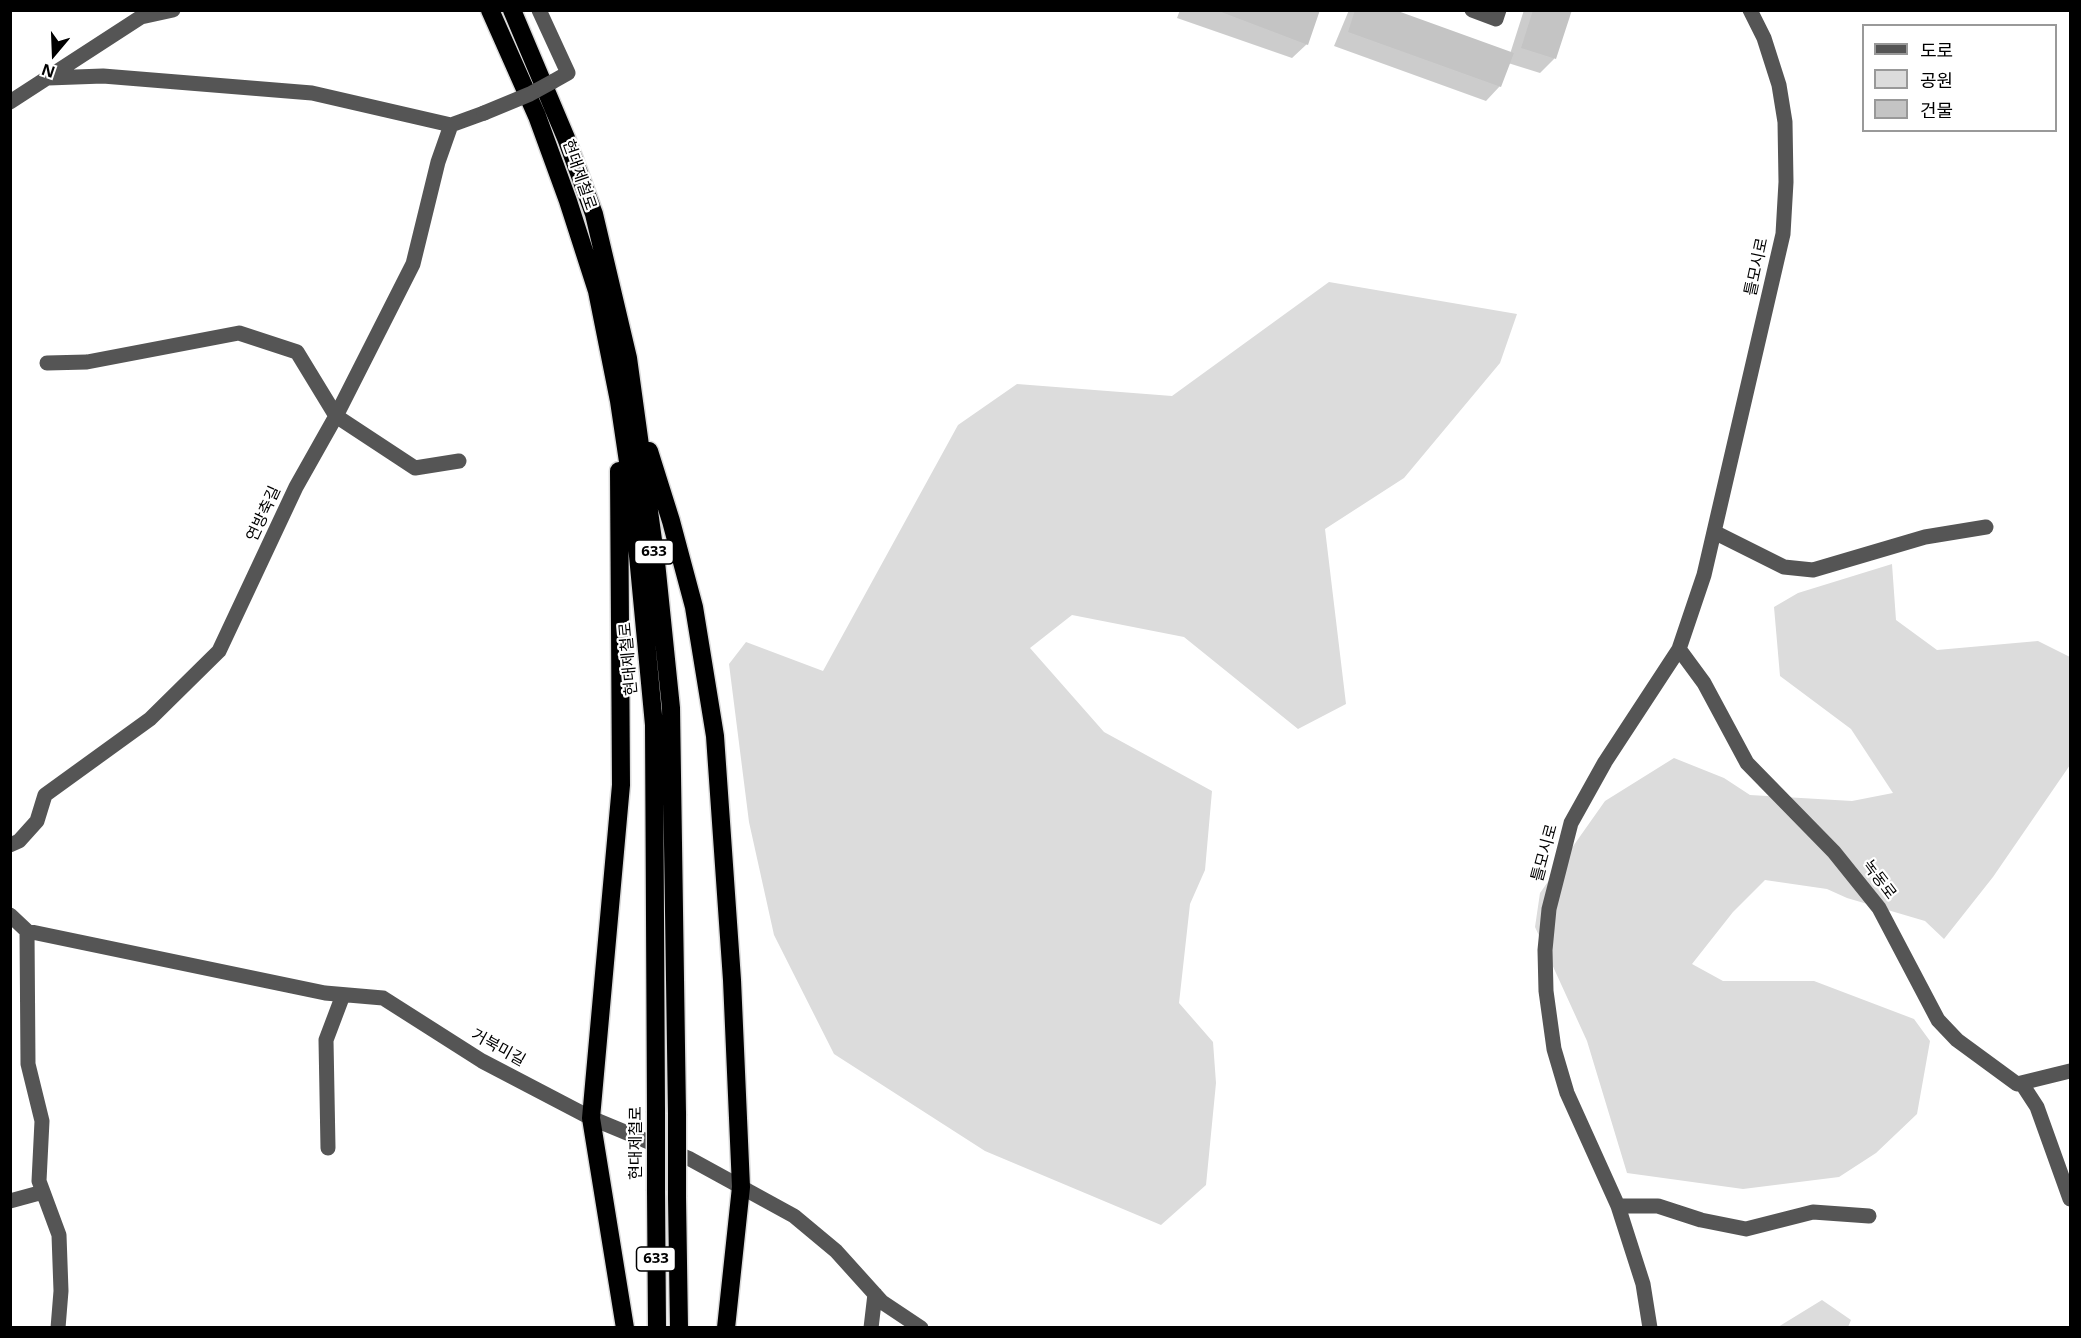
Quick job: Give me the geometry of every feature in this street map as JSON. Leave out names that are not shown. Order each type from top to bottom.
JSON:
[{"type":"highway","name":"현대제철로","points":[[490,10],[537,116],[597,291],[626,402],[656,562],[671,708],[679,1328]]},
{"type":"highway","name":"현대제철로","points":[[512,10],[566,138],[594,214],[612,283],[626,402],[631,482],[654,725],[657,1328]]},
{"type":"highway","points":[[625,1328],[591,1118],[621,785],[626,402]]},
{"type":"highway","points":[[626,402],[671,521],[694,607],[712,714],[732,980],[741,1187],[726,1328]]},
{"type":"street","points":[[10,102],[141,17],[173,10]]},
{"type":"street","points":[[48,78],[103,76],[312,93],[451,125],[530,94],[568,73],[539,10]]},
{"type":"street","points":[[1472,10],[1496,19],[1498,10]]},
{"type":"street","name":"틀모시로","points":[[1650,1328],[1643,1284],[1618,1206],[1567,1093],[1554,1049],[1546,991],[1545,950],[1549,909],[1571,823],[1605,762],[1679,650],[1716,533],[1783,234],[1786,158],[1779,85],[1764,38],[1750,10]]},
{"type":"street","name":"연방축길","points":[[10,845],[19,841],[37,821],[45,795],[150,719],[219,651],[296,487],[336,416],[413,264],[438,162],[451,125]]},
{"type":"street","points":[[46,363],[87,362],[239,333],[297,352],[336,416],[415,468],[459,460]]},
{"type":"street","points":[[1716,533],[1784,567],[1813,570],[1925,537],[1986,527]]},
{"type":"street","name":"녹동로","points":[[1679,650],[1704,683],[1747,763],[1834,852],[1879,908],[1938,1020],[1957,1040],[2017,1084],[2022,1084]]},
{"type":"street","points":[[10,915],[27,931],[28,1064],[42,1120],[39,1181],[59,1235],[61,1291],[58,1328]]},
{"type":"street","name":"거북미길","points":[[27,931],[325,993],[383,998],[482,1061],[591,1118],[690,1159],[794,1216],[836,1251],[882,1302],[921,1328]]},
{"type":"street","points":[[328,1148],[326,1040],[343,995]]},
{"type":"street","points":[[2070,1071],[2022,1084],[2037,1107],[2070,1199]]},
{"type":"street","points":[[10,1201],[43,1192]]},
{"type":"street","points":[[1618,1206],[1658,1206],[1701,1220],[1746,1229],[1813,1212],[1869,1216]]},
{"type":"street","points":[[871,1328],[874,1294]]},
{"type":"green space","points":[[1329,282],[1517,314],[1500,363],[1404,478],[1325,529],[1346,704],[1298,729],[1184,637],[1072,615],[1030,648],[1104,732],[1212,791],[1205,870],[1190,904],[1179,1003],[1213,1042],[1216,1083],[1206,1185],[1161,1225],[985,1151],[834,1054],[774,935],[749,822],[729,664],[746,642],[823,671],[958,425],[1017,384],[1172,396]]},
{"type":"green space","points":[[1892,564],[1896,620],[1937,650],[2038,641],[2070,657],[2070,765],[1993,877],[1944,939],[1925,921],[1847,898],[1827,889],[1765,880],[1733,912],[1692,964],[1723,981],[1814,981],[1914,1019],[1930,1041],[1917,1114],[1876,1153],[1839,1177],[1743,1189],[1627,1173],[1587,1041],[1535,927],[1540,893],[1605,801],[1674,758],[1724,778],[1750,795],[1852,801],[1893,793],[1851,729],[1780,676],[1774,607],[1798,593]]},
{"type":"green space","points":[[1822,1300],[1851,1320],[1848,1327],[1778,1327]]},
{"type":"building","points":[[1216,10],[1320,10],[1308,45]]},
{"type":"building","points":[[1355,10],[1395,10],[1514,53],[1501,87],[1348,32]]},
{"type":"building","points":[[1533,10],[1572,10],[1556,59],[1521,48]]}]
